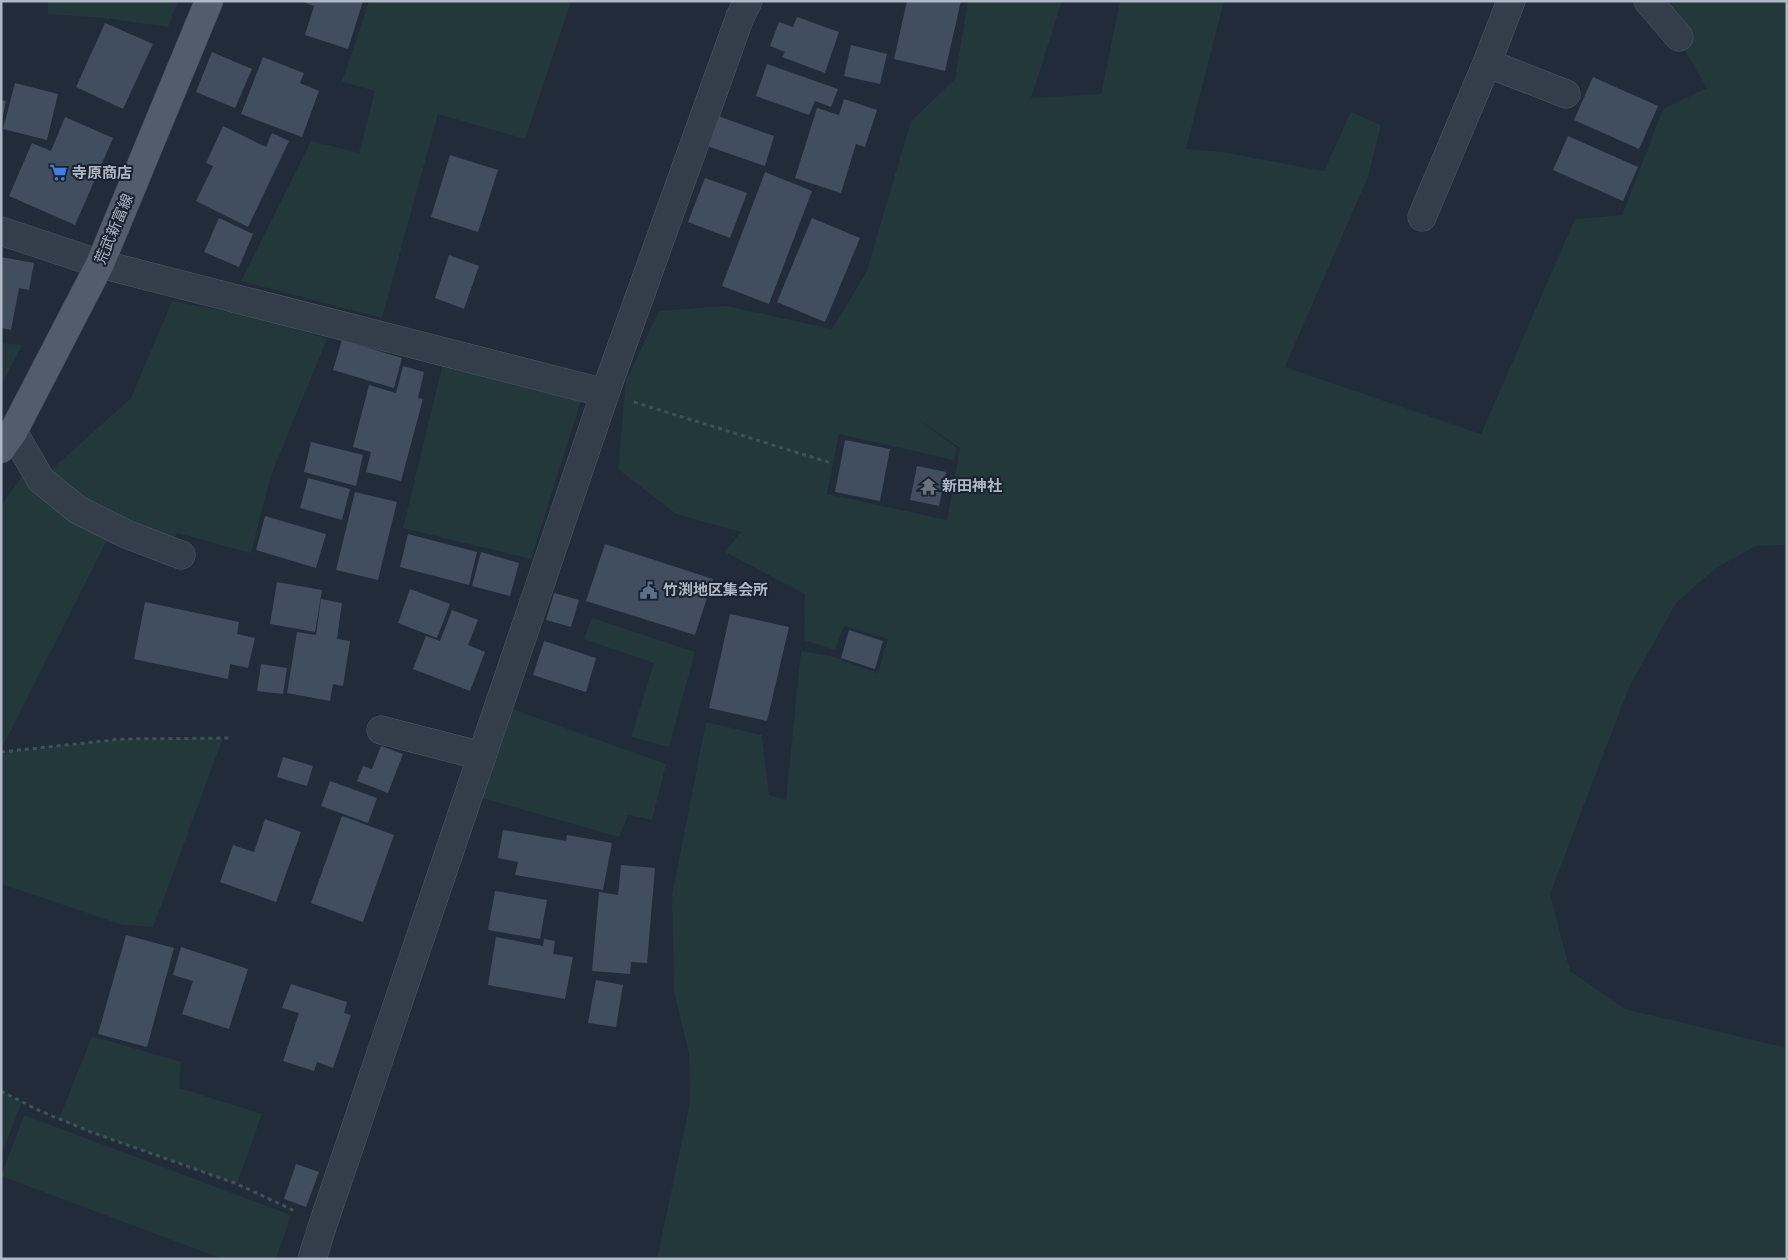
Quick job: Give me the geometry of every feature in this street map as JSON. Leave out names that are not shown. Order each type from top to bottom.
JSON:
[{"type":"main road","name":"荒武新富線","points":[[7,441],[100,264],[209,1]]},
{"type":"street","points":[[312,1259],[322,1224],[605,393],[740,16],[748,1]]},
{"type":"street","points":[[1422,217],[1511,1]]},
{"type":"street","points":[[1648,1],[1679,37]]},
{"type":"street","points":[[1487,63],[1566,94]]},
{"type":"street","points":[[1,231],[100,264],[605,393]]},
{"type":"street","points":[[7,441],[41,480],[78,510],[126,534],[181,555]]},
{"type":"street","points":[[381,730],[482,756]]},
{"type":"path","points":[[605,393],[831,463]]},
{"type":"path","points":[[1,752],[122,739],[232,738]]},
{"type":"path","points":[[1,1091],[38,1110],[91,1132],[237,1184],[322,1224]]},
{"type":"green space","points":[[48,1],[178,1],[168,27],[105,18],[48,14]]},
{"type":"green space","points":[[369,1],[571,1],[525,139],[438,114],[382,318],[241,281],[311,141],[359,153],[375,91],[342,82]]},
{"type":"green space","points":[[968,1],[1062,1],[1031,98],[1101,94],[1120,1],[1224,1],[1186,149],[1222,152],[1324,171],[1351,112],[1381,125],[1368,177],[1285,367],[1481,434],[1575,219],[1622,215],[1663,109],[1707,88],[1674,32],[1648,1],[1787,1],[1787,545],[1756,546],[1716,568],[1676,603],[1629,687],[1550,894],[1570,971],[1625,1009],[1787,1048],[1787,1259],[657,1259],[690,1103],[689,1054],[674,991],[672,895],[706,722],[762,735],[769,795],[786,800],[801,651],[830,656],[878,673],[888,639],[844,626],[835,650],[804,640],[805,594],[725,552],[741,532],[676,514],[618,469],[626,381],[659,311],[727,306],[832,329],[866,273],[911,121],[955,79]],"holes":[[[914,416],[960,448],[947,520],[827,494],[839,434],[954,460],[957,448]]]},
{"type":"green space","points":[[172,301],[261,318],[327,339],[271,475],[251,553],[177,533],[169,550],[113,528],[1,750],[1,506],[31,464],[41,479],[131,398]]},
{"type":"green space","points":[[1,343],[22,345],[1,385]]},
{"type":"green space","points":[[443,363],[581,401],[531,559],[403,528]]},
{"type":"green space","points":[[592,618],[695,652],[669,747],[631,737],[654,663],[584,639]]},
{"type":"green space","points":[[512,709],[666,764],[652,820],[628,815],[619,837],[482,798]]},
{"type":"green space","points":[[223,738],[153,927],[123,925],[1,884],[1,752],[122,739]]},
{"type":"green space","points":[[92,1036],[181,1062],[179,1088],[262,1114],[237,1184],[59,1119]]},
{"type":"green space","points":[[1,1091],[22,1102],[1,1155]]},
{"type":"green space","points":[[24,1115],[291,1215],[276,1259],[223,1259],[1,1176]]},
{"type":"building","points":[[300,1],[363,1],[348,49],[305,35],[314,6]]},
{"type":"building","points":[[907,1],[961,1],[945,71],[894,59]]},
{"type":"building","points":[[797,17],[839,32],[825,73],[782,57],[785,52],[770,46],[779,22],[793,27]]},
{"type":"building","points":[[105,23],[153,44],[123,109],[76,87]]},
{"type":"building","points":[[851,45],[887,54],[880,84],[844,76]]},
{"type":"building","points":[[212,52],[252,69],[235,108],[196,92]]},
{"type":"building","points":[[263,57],[304,73],[300,83],[319,91],[302,137],[241,114]]},
{"type":"building","points":[[767,64],[838,89],[831,107],[815,101],[809,115],[756,96]]},
{"type":"building","points":[[1593,77],[1658,106],[1639,149],[1574,120]]},
{"type":"building","points":[[15,83],[58,94],[47,140],[3,129]]},
{"type":"building","points":[[844,99],[877,110],[865,147],[856,144],[841,193],[795,178],[817,108],[839,115]]},
{"type":"building","points":[[1,100],[6,101],[2,121],[1,121]]},
{"type":"building","points":[[718,116],[774,136],[765,166],[707,146]]},
{"type":"building","name":"寺原商店","points":[[65,117],[113,138],[75,225],[9,196],[32,143],[51,151]]},
{"type":"building","points":[[223,126],[266,147],[272,133],[289,141],[248,227],[196,201],[213,166],[206,163]]},
{"type":"building","points":[[1568,136],[1638,167],[1623,201],[1553,170]]},
{"type":"building","points":[[450,155],[498,170],[478,232],[431,217]]},
{"type":"building","points":[[765,172],[812,191],[769,304],[722,286]]},
{"type":"building","points":[[705,178],[747,193],[730,238],[688,222]]},
{"type":"building","points":[[219,218],[253,234],[239,267],[204,252]]},
{"type":"building","points":[[812,218],[860,238],[825,322],[777,302]]},
{"type":"building","points":[[449,255],[479,266],[464,309],[435,298]]},
{"type":"building","points":[[1,257],[34,263],[29,290],[19,288],[11,330],[1,328]]},
{"type":"building","points":[[342,340],[402,358],[394,388],[333,370]]},
{"type":"building","points":[[403,366],[424,372],[418,398],[423,399],[401,481],[366,472],[371,452],[353,447],[369,385],[396,393]]},
{"type":"building","points":[[845,440],[890,449],[880,501],[835,492]]},
{"type":"building","points":[[311,442],[363,455],[356,486],[304,472]]},
{"type":"building","name":"新田神社","points":[[917,466],[946,472],[939,506],[910,500]]},
{"type":"building","points":[[308,478],[350,489],[342,520],[300,508]]},
{"type":"building","points":[[355,492],[397,502],[378,580],[336,570]]},
{"type":"building","points":[[265,516],[326,534],[316,568],[256,550]]},
{"type":"building","points":[[408,534],[477,552],[469,585],[400,567]]},
{"type":"building","name":"竹渕地区集会所","points":[[605,544],[713,579],[695,635],[586,601]]},
{"type":"building","points":[[481,552],[519,563],[510,596],[472,586]]},
{"type":"building","points":[[277,582],[322,590],[315,632],[270,624]]},
{"type":"building","points":[[410,589],[450,604],[437,638],[398,623]]},
{"type":"building","points":[[554,593],[579,600],[571,627],[546,620]]},
{"type":"building","points":[[321,599],[342,603],[337,639],[350,641],[343,686],[333,684],[330,701],[287,693],[297,632],[316,635]]},
{"type":"building","points":[[145,602],[239,622],[237,634],[255,638],[248,668],[230,664],[228,679],[134,659]]},
{"type":"building","points":[[452,610],[478,620],[468,645],[485,652],[470,691],[413,669],[426,636],[440,641]]},
{"type":"building","points":[[730,614],[789,627],[767,721],[709,708]]},
{"type":"building","points":[[849,630],[883,641],[875,669],[841,658]]},
{"type":"building","points":[[544,641],[596,658],[586,692],[533,675]]},
{"type":"building","points":[[261,664],[287,668],[283,694],[257,691]]},
{"type":"building","points":[[381,746],[403,754],[388,793],[357,781],[363,766],[372,769]]},
{"type":"building","points":[[283,757],[313,766],[307,786],[277,777]]},
{"type":"building","points":[[330,781],[377,798],[368,823],[321,806]]},
{"type":"building","points":[[342,816],[394,835],[363,922],[311,903]]},
{"type":"building","points":[[265,819],[301,832],[276,902],[220,882],[233,845],[254,852]]},
{"type":"building","points":[[503,830],[566,841],[567,835],[612,843],[603,890],[515,875],[518,862],[498,858]]},
{"type":"building","points":[[621,865],[655,868],[647,963],[631,962],[630,974],[592,971],[599,892],[618,895]]},
{"type":"building","points":[[495,891],[547,900],[540,939],[488,930]]},
{"type":"building","points":[[126,935],[174,948],[147,1047],[98,1034]]},
{"type":"building","points":[[496,937],[543,946],[544,939],[555,941],[553,954],[573,957],[565,999],[488,985]]},
{"type":"building","points":[[181,947],[248,969],[229,1029],[182,1014],[193,981],[173,975]]},
{"type":"building","points":[[596,980],[623,985],[616,1027],[588,1023]]},
{"type":"building","points":[[291,984],[347,1002],[344,1013],[351,1015],[333,1068],[317,1062],[314,1071],[283,1061],[299,1013],[282,1008]]},
{"type":"building","points":[[296,1164],[319,1172],[306,1207],[284,1199]]},
{"type":"place","name":"寺原商店","points":[[58,173]]},
{"type":"place","name":"新田神社","points":[[928,486]]},
{"type":"place","name":"竹渕地区集会所","points":[[649,590]]}]
